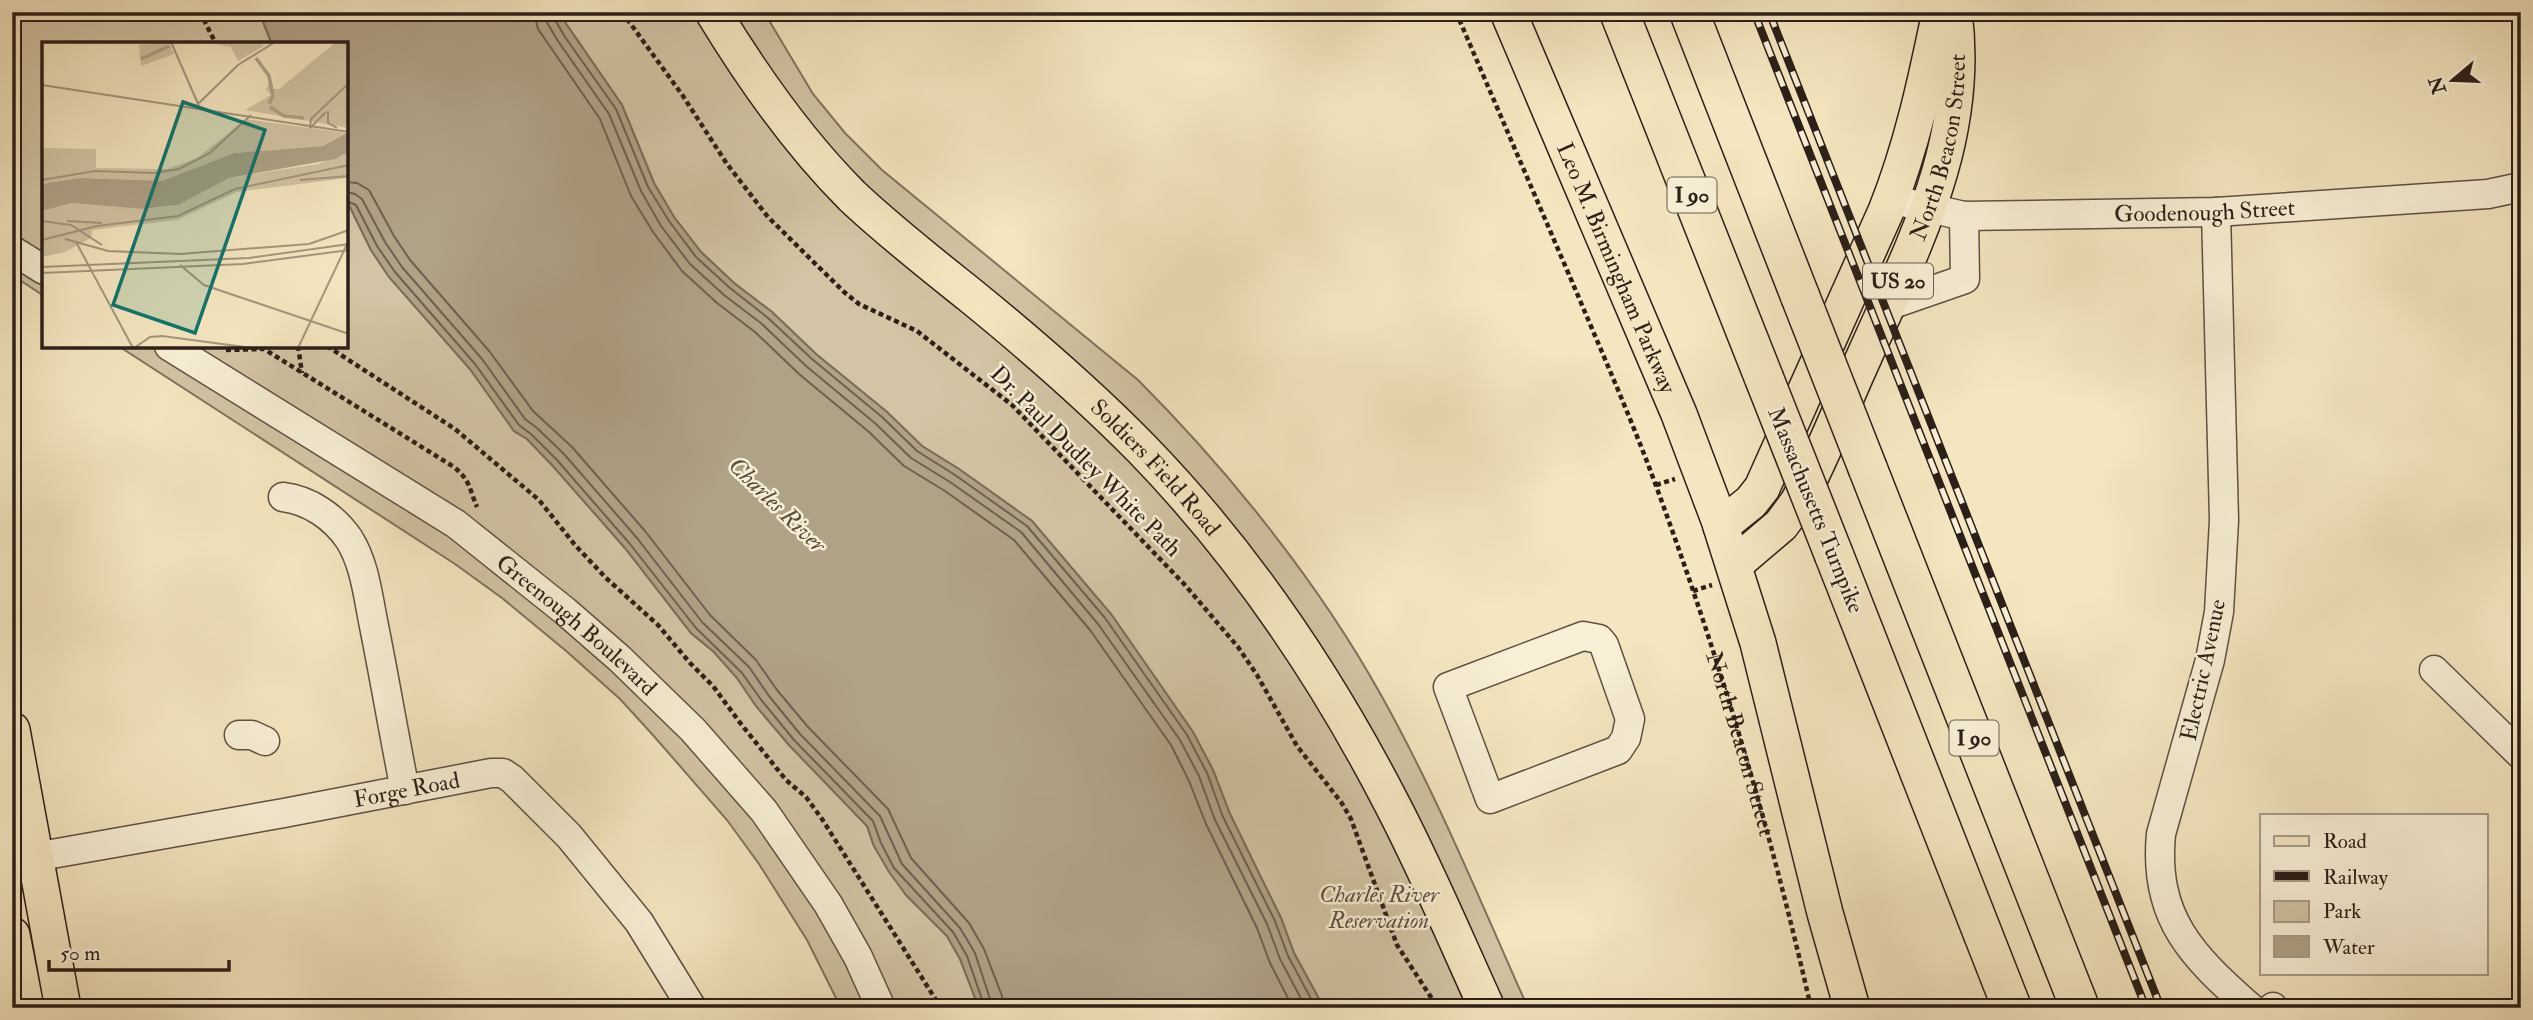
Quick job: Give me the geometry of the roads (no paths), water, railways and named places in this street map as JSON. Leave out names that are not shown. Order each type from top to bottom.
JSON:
[{"type":"highway","name":"Massachusetts Turnpike","points":[[1619,12],[2011,1008]]},
{"type":"highway","name":"I 90","points":[[1689,12],[2080,1008]]},
{"type":"main road","name":"Soldiers Field Road","points":[[713,12],[770,100],[826,168],[871,213],[1010,327],[1114,421],[1173,483],[1245,569],[1292,634],[1374,769],[1414,847],[1488,1008]]},
{"type":"main road","name":"Leo M. Birmingham Parkway","points":[[1508,12],[1674,402],[1721,526]]},
{"type":"main road","name":"North Beacon Street","points":[[1852,1008],[1758,643],[1721,526],[1751,502],[1762,488],[1891,200],[1918,117],[1940,12]]},
{"type":"main road","name":"North Beacon Street","points":[[1734,565],[1781,525],[1798,502],[1929,208],[1947,146],[1954,101],[1957,50],[1954,12]]},
{"type":"main road","points":[[12,730],[24,859],[63,1008]]},
{"type":"main road","points":[[12,935],[26,1008]]},
{"type":"street","name":"Goodenough Street","points":[[1891,200],[1964,216],[2216,212],[2488,194],[2521,187]]},
{"type":"street","name":"Electric Avenue","points":[[2216,212],[2224,520],[2219,612],[2210,660],[2161,834],[2159,861],[2169,911],[2181,935],[2199,958],[2251,1008]]},
{"type":"street","points":[[1887,306],[1965,279],[1964,216]]},
{"type":"street","points":[[12,250],[42,269]]},
{"type":"street","name":"Greenough Boulevard","points":[[172,348],[456,524],[565,611],[629,668],[693,730],[764,811],[828,904],[858,957],[881,1008]]},
{"type":"street","points":[[283,497],[300,500],[327,517],[349,539],[358,556],[405,790]]},
{"type":"street","points":[[1583,636],[1600,639],[1630,719],[1626,738],[1618,750],[1490,799],[1448,687],[1583,636]]},
{"type":"street","points":[[2434,670],[2521,755]]},
{"type":"street","name":"Forge Road","points":[[24,859],[496,773],[512,779],[569,836],[617,893],[661,955],[692,1008]]},
{"type":"water","name":"Charles River","points":[[259,12],[558,12],[622,105],[654,183],[674,217],[701,252],[734,283],[772,312],[816,354],[887,412],[922,446],[1032,521],[1111,614],[1193,732],[1281,918],[1294,953],[1324,1008],[979,1008],[960,959],[947,936],[906,895],[889,872],[874,846],[867,826],[789,745],[714,652],[691,633],[625,548],[552,465],[527,439],[514,431],[470,369],[389,277],[371,250],[348,203],[348,42],[271,42]]},
{"type":"railway","points":[[1754,12],[2146,1008]]},
{"type":"railway","points":[[1769,12],[2161,1008]]},
{"type":"park label","name":"Charles River Reservation","points":[[1379,907]]}]
